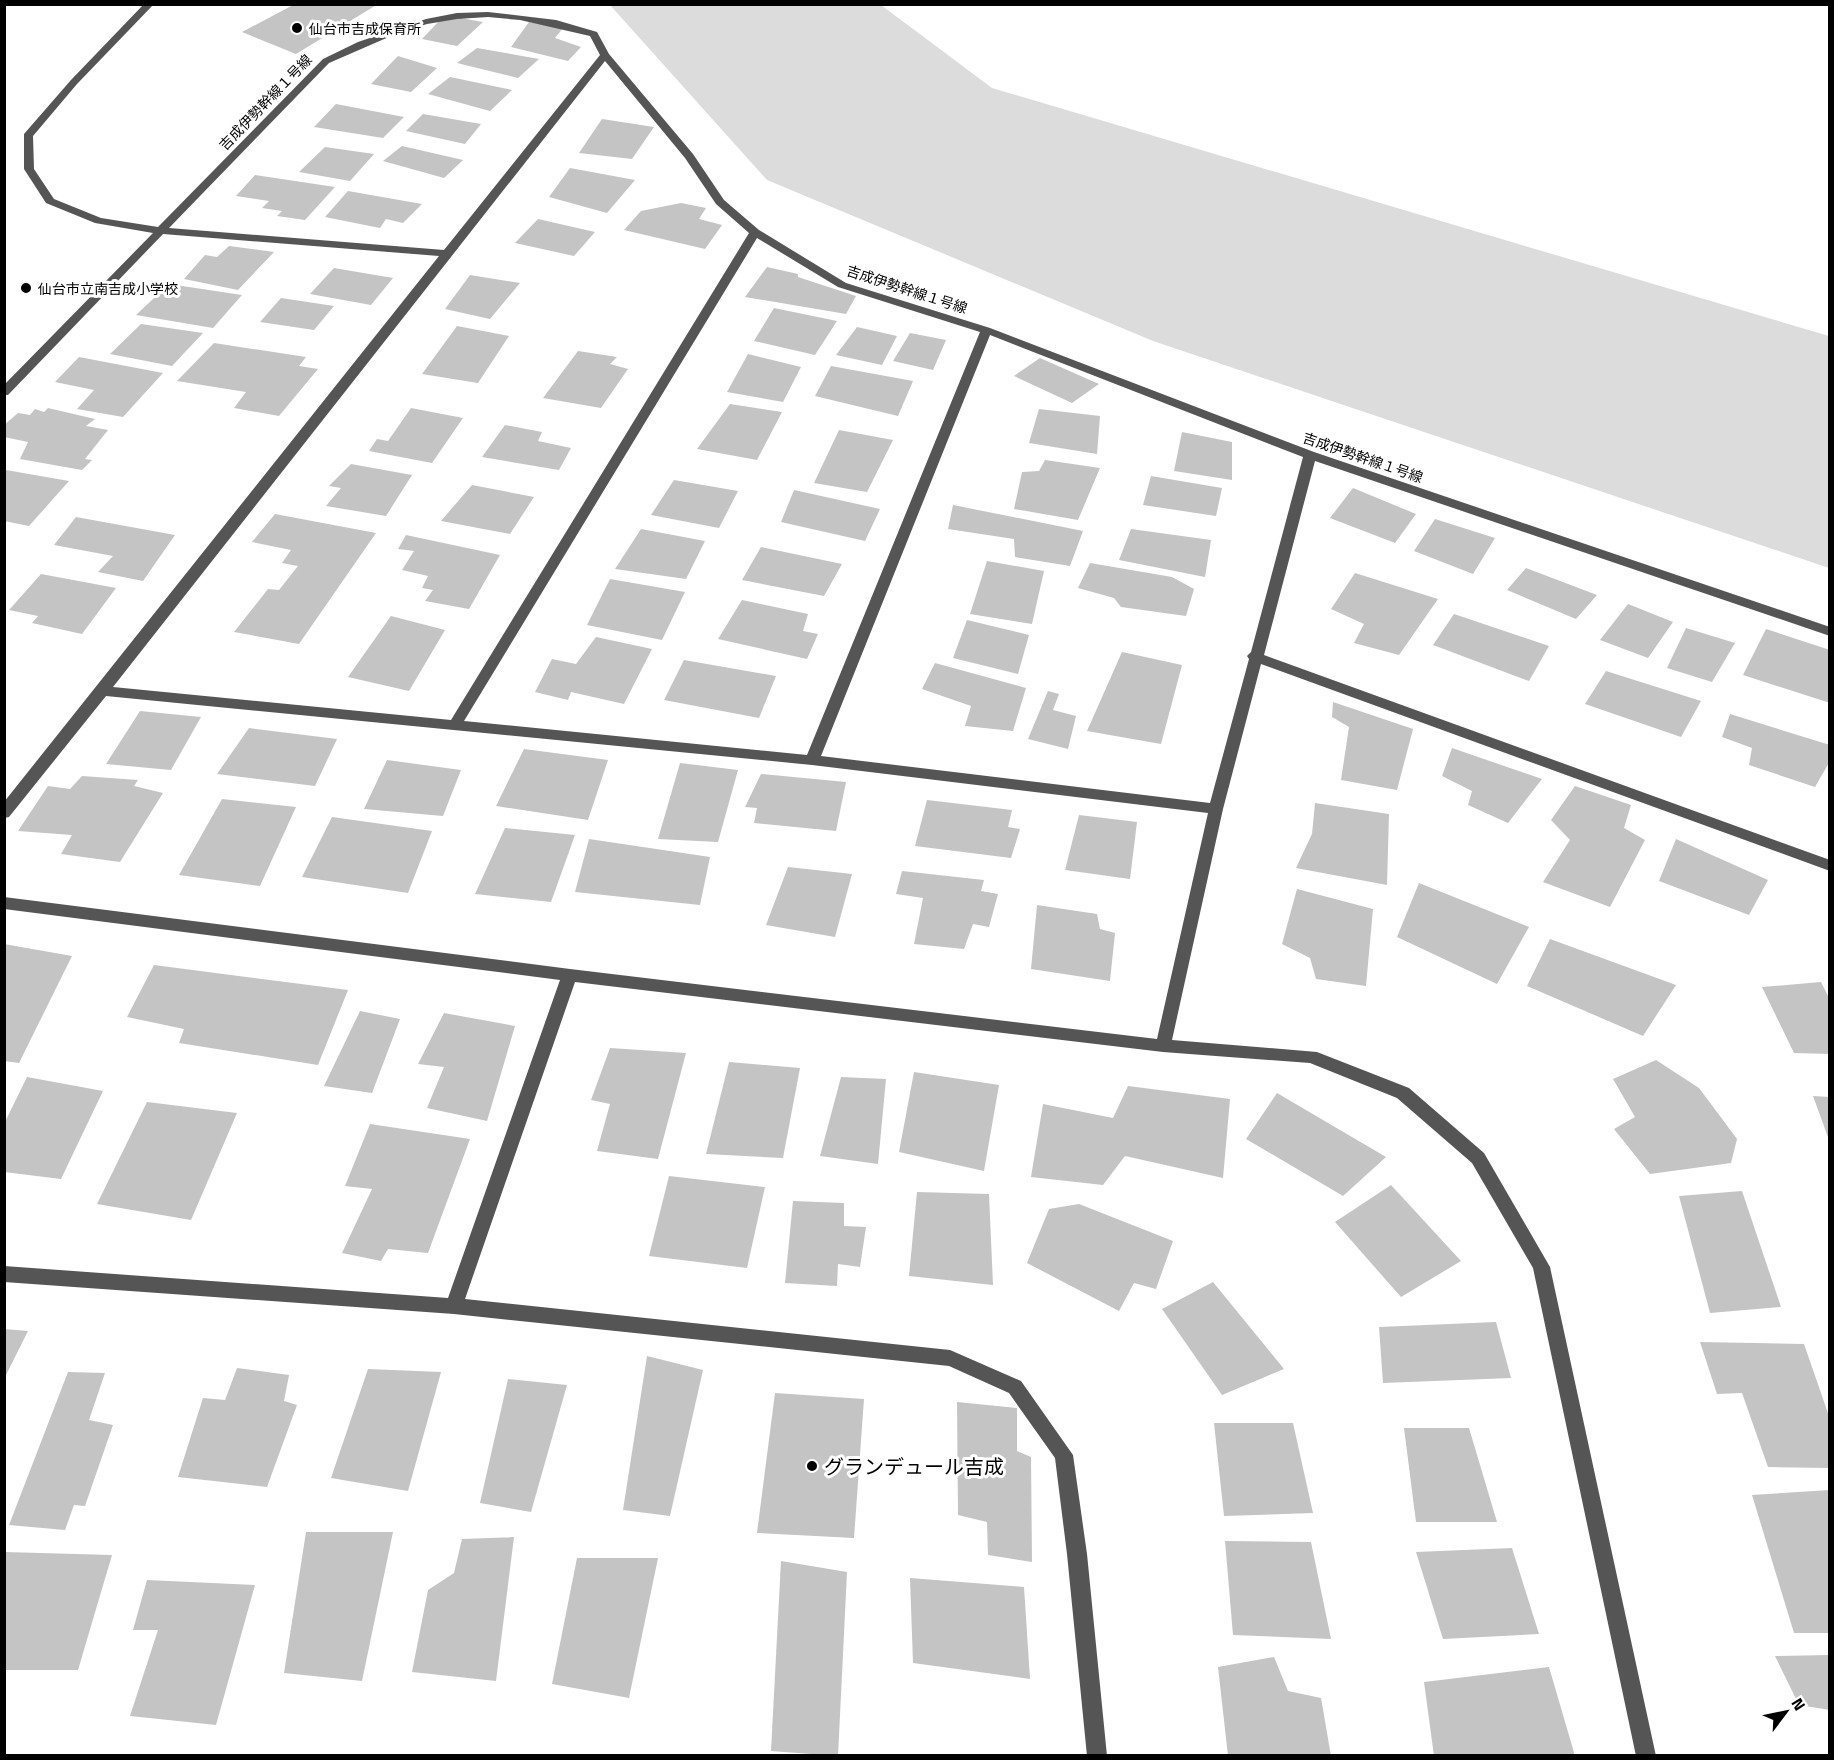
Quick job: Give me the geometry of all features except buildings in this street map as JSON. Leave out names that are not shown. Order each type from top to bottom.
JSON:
[{"type":"street","points":[[150,4],[74,82],[28,136],[29,169],[50,201],[99,221],[161,231],[445,253]]},
{"type":"street","name":"吉成伊勢幹線１号線","points":[[4,392],[326,61],[371,38],[432,16],[490,11],[555,21],[594,34],[604,55],[689,156],[720,202],[755,232],[842,285],[986,330],[1310,455],[1830,632]]},
{"type":"street","points":[[4,813],[104,691],[445,253],[604,55]]},
{"type":"street","points":[[454,726],[755,232]]},
{"type":"street","points":[[812,760],[986,330]]},
{"type":"street","points":[[1163,1046],[1216,809],[1254,656],[1310,455]]},
{"type":"street","points":[[1254,656],[1828,868]]},
{"type":"street","points":[[104,691],[812,760],[1216,809]]},
{"type":"street","points":[[4,903],[570,975],[1163,1046],[1311,1057],[1403,1093],[1478,1158],[1541,1267],[1646,1755]]},
{"type":"street","points":[[454,1306],[570,975]]},
{"type":"street","points":[[4,1274],[454,1306],[950,1358],[1015,1387],[1064,1455],[1077,1554],[1097,1755]]},
{"type":"shaded area","points":[[610,5],[881,5],[992,88],[1829,336],[1829,568],[1153,341],[767,180]]},
{"type":"place","name":"仙台市吉成保育所","points":[[297,28]]},
{"type":"place","name":"仙台市立南吉成小学校","points":[[26,288]]},
{"type":"place","name":"グランデュール吉成","points":[[812,1466]]}]
